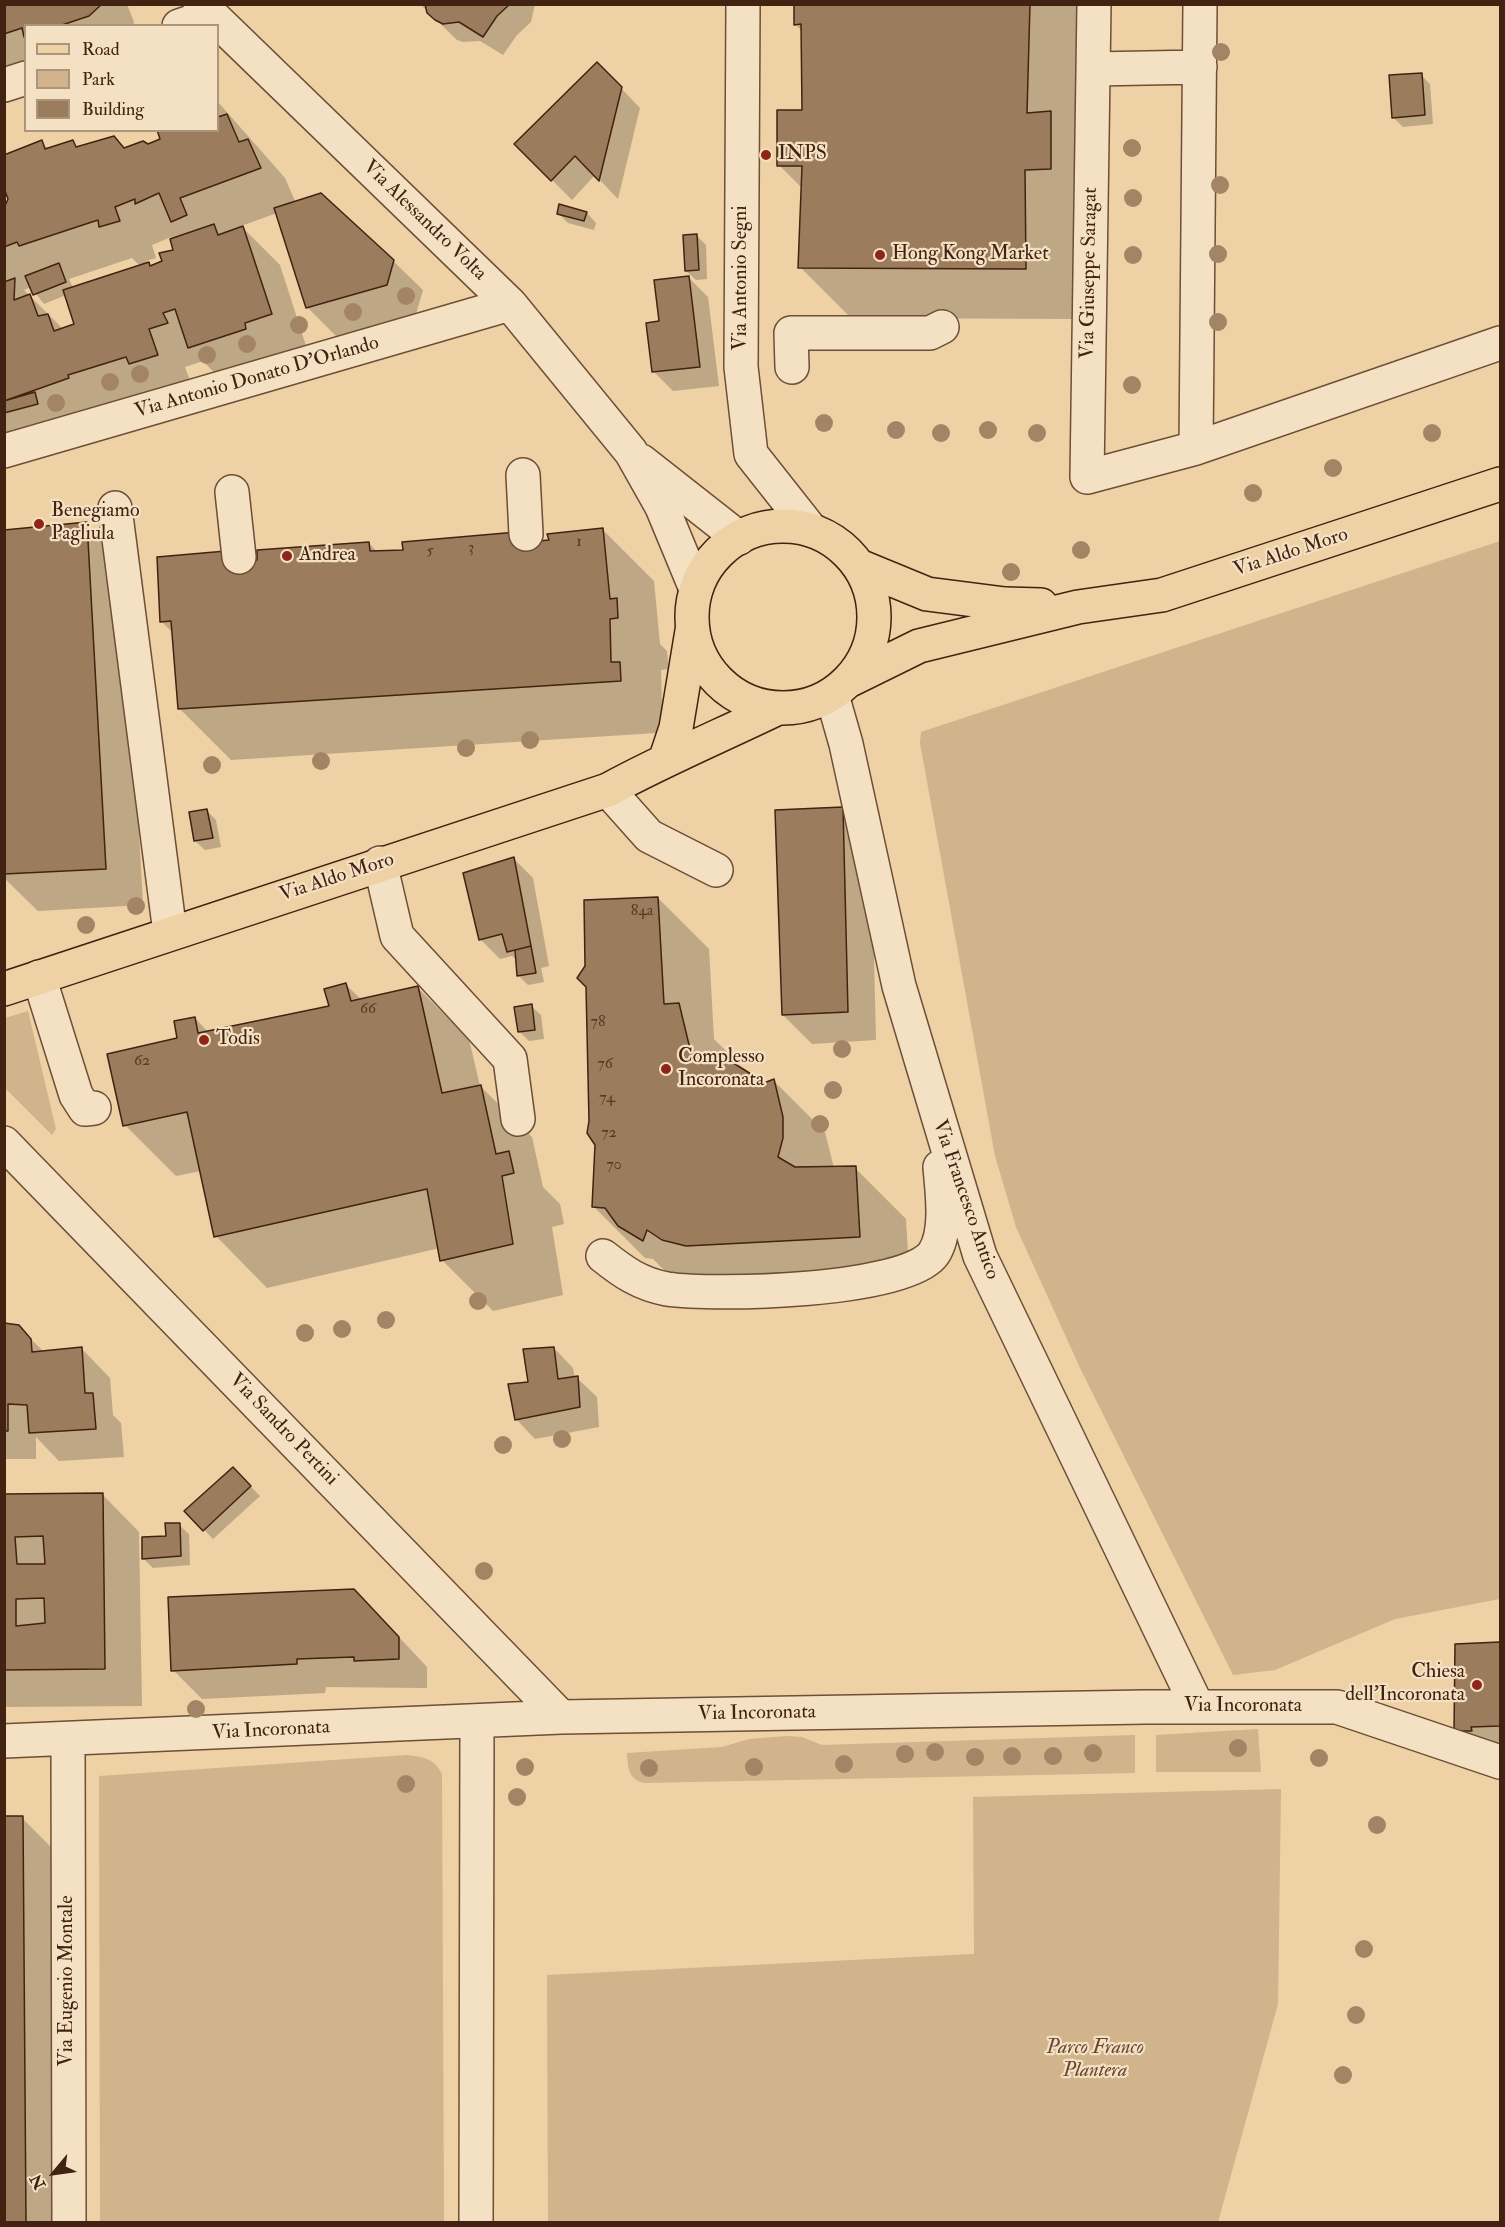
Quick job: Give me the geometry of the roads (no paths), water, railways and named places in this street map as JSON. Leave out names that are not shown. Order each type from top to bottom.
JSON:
[{"type":"main road","name":"Via Aldo Moro","points":[[841,688],[920,646],[1078,607],[1162,595],[1500,484]]},
{"type":"main road","points":[[666,758],[676,728],[693,630],[692,609],[696,589],[708,564],[727,545],[751,531],[781,525],[811,530],[838,544],[859,566],[872,594],[875,625],[867,654],[841,688],[805,707],[776,709],[746,701],[720,684],[702,659],[693,630]]},
{"type":"main road","name":"Via Aldo Moro","points":[[859,566],[927,594],[1005,604],[1078,607]]},
{"type":"main road","name":"Via Aldo Moro","points":[[4,989],[380,863],[608,790],[666,758],[776,709]]},
{"type":"street","name":"Via Antonio Segni","points":[[743,4],[741,367],[751,454],[811,530]]},
{"type":"street","name":"Via Giuseppe Saragat","points":[[1094,4],[1087,477],[1196,448]]},
{"type":"street","points":[[1200,4],[1196,448],[1500,343]]},
{"type":"street","points":[[182,24],[206,10]]},
{"type":"street","name":"Via Alessandro Volta","points":[[206,10],[510,304],[630,452],[662,507],[696,589]]},
{"type":"street","points":[[1093,69],[1200,67]]},
{"type":"street","points":[[4,85],[24,79]]},
{"type":"street","name":"Via Antonio Donato D'Orlando","points":[[4,451],[510,304]]},
{"type":"street","points":[[792,367],[791,333],[930,333],[942,327]]},
{"type":"street","name":"Via Alessandro Volta","points":[[630,452],[739,538]]},
{"type":"street","points":[[523,475],[526,534]]},
{"type":"street","points":[[232,492],[239,557]]},
{"type":"street","points":[[115,508],[170,933]]},
{"type":"street","name":"Via Francesco Antico","points":[[841,688],[846,744],[899,986],[980,1256],[1197,1706]]},
{"type":"street","points":[[608,790],[648,836],[716,870]]},
{"type":"street","points":[[380,863],[397,936],[510,1059],[518,1119]]},
{"type":"street","points":[[39,977],[76,1095],[85,1109],[94,1108]]},
{"type":"street","points":[[603,1256],[631,1278],[667,1289],[758,1292],[886,1278],[910,1270],[934,1253],[940,1233],[942,1196],[938,1121]]},
{"type":"street","name":"Via Sandro Pertini","points":[[4,1143],[561,1718]]},
{"type":"street","points":[[928,1259],[980,1256]]},
{"type":"street","name":"Via Incoronata","points":[[4,1741],[561,1718],[1197,1706],[1337,1707],[1500,1762]]},
{"type":"street","points":[[476,2223],[477,1721]]},
{"type":"street","name":"Via Eugenio Montale","points":[[68,1740],[69,2223]]},
{"type":"place","name":"INPS","points":[[766,155]]},
{"type":"place","name":"Hong Kong Market","points":[[880,255]]},
{"type":"place","name":"Benegiamo Pagliula","points":[[39,524]]},
{"type":"place","name":"Andrea","points":[[287,556]]},
{"type":"place","name":"Todis","points":[[204,1040]]},
{"type":"place","name":"Complesso Incoronata","points":[[666,1069]]},
{"type":"place","name":"Chiesa dell'Incoronata","points":[[1477,1685]]},
{"type":"park label","name":"Parco Franco Plantera","points":[[1095,2060]]}]
